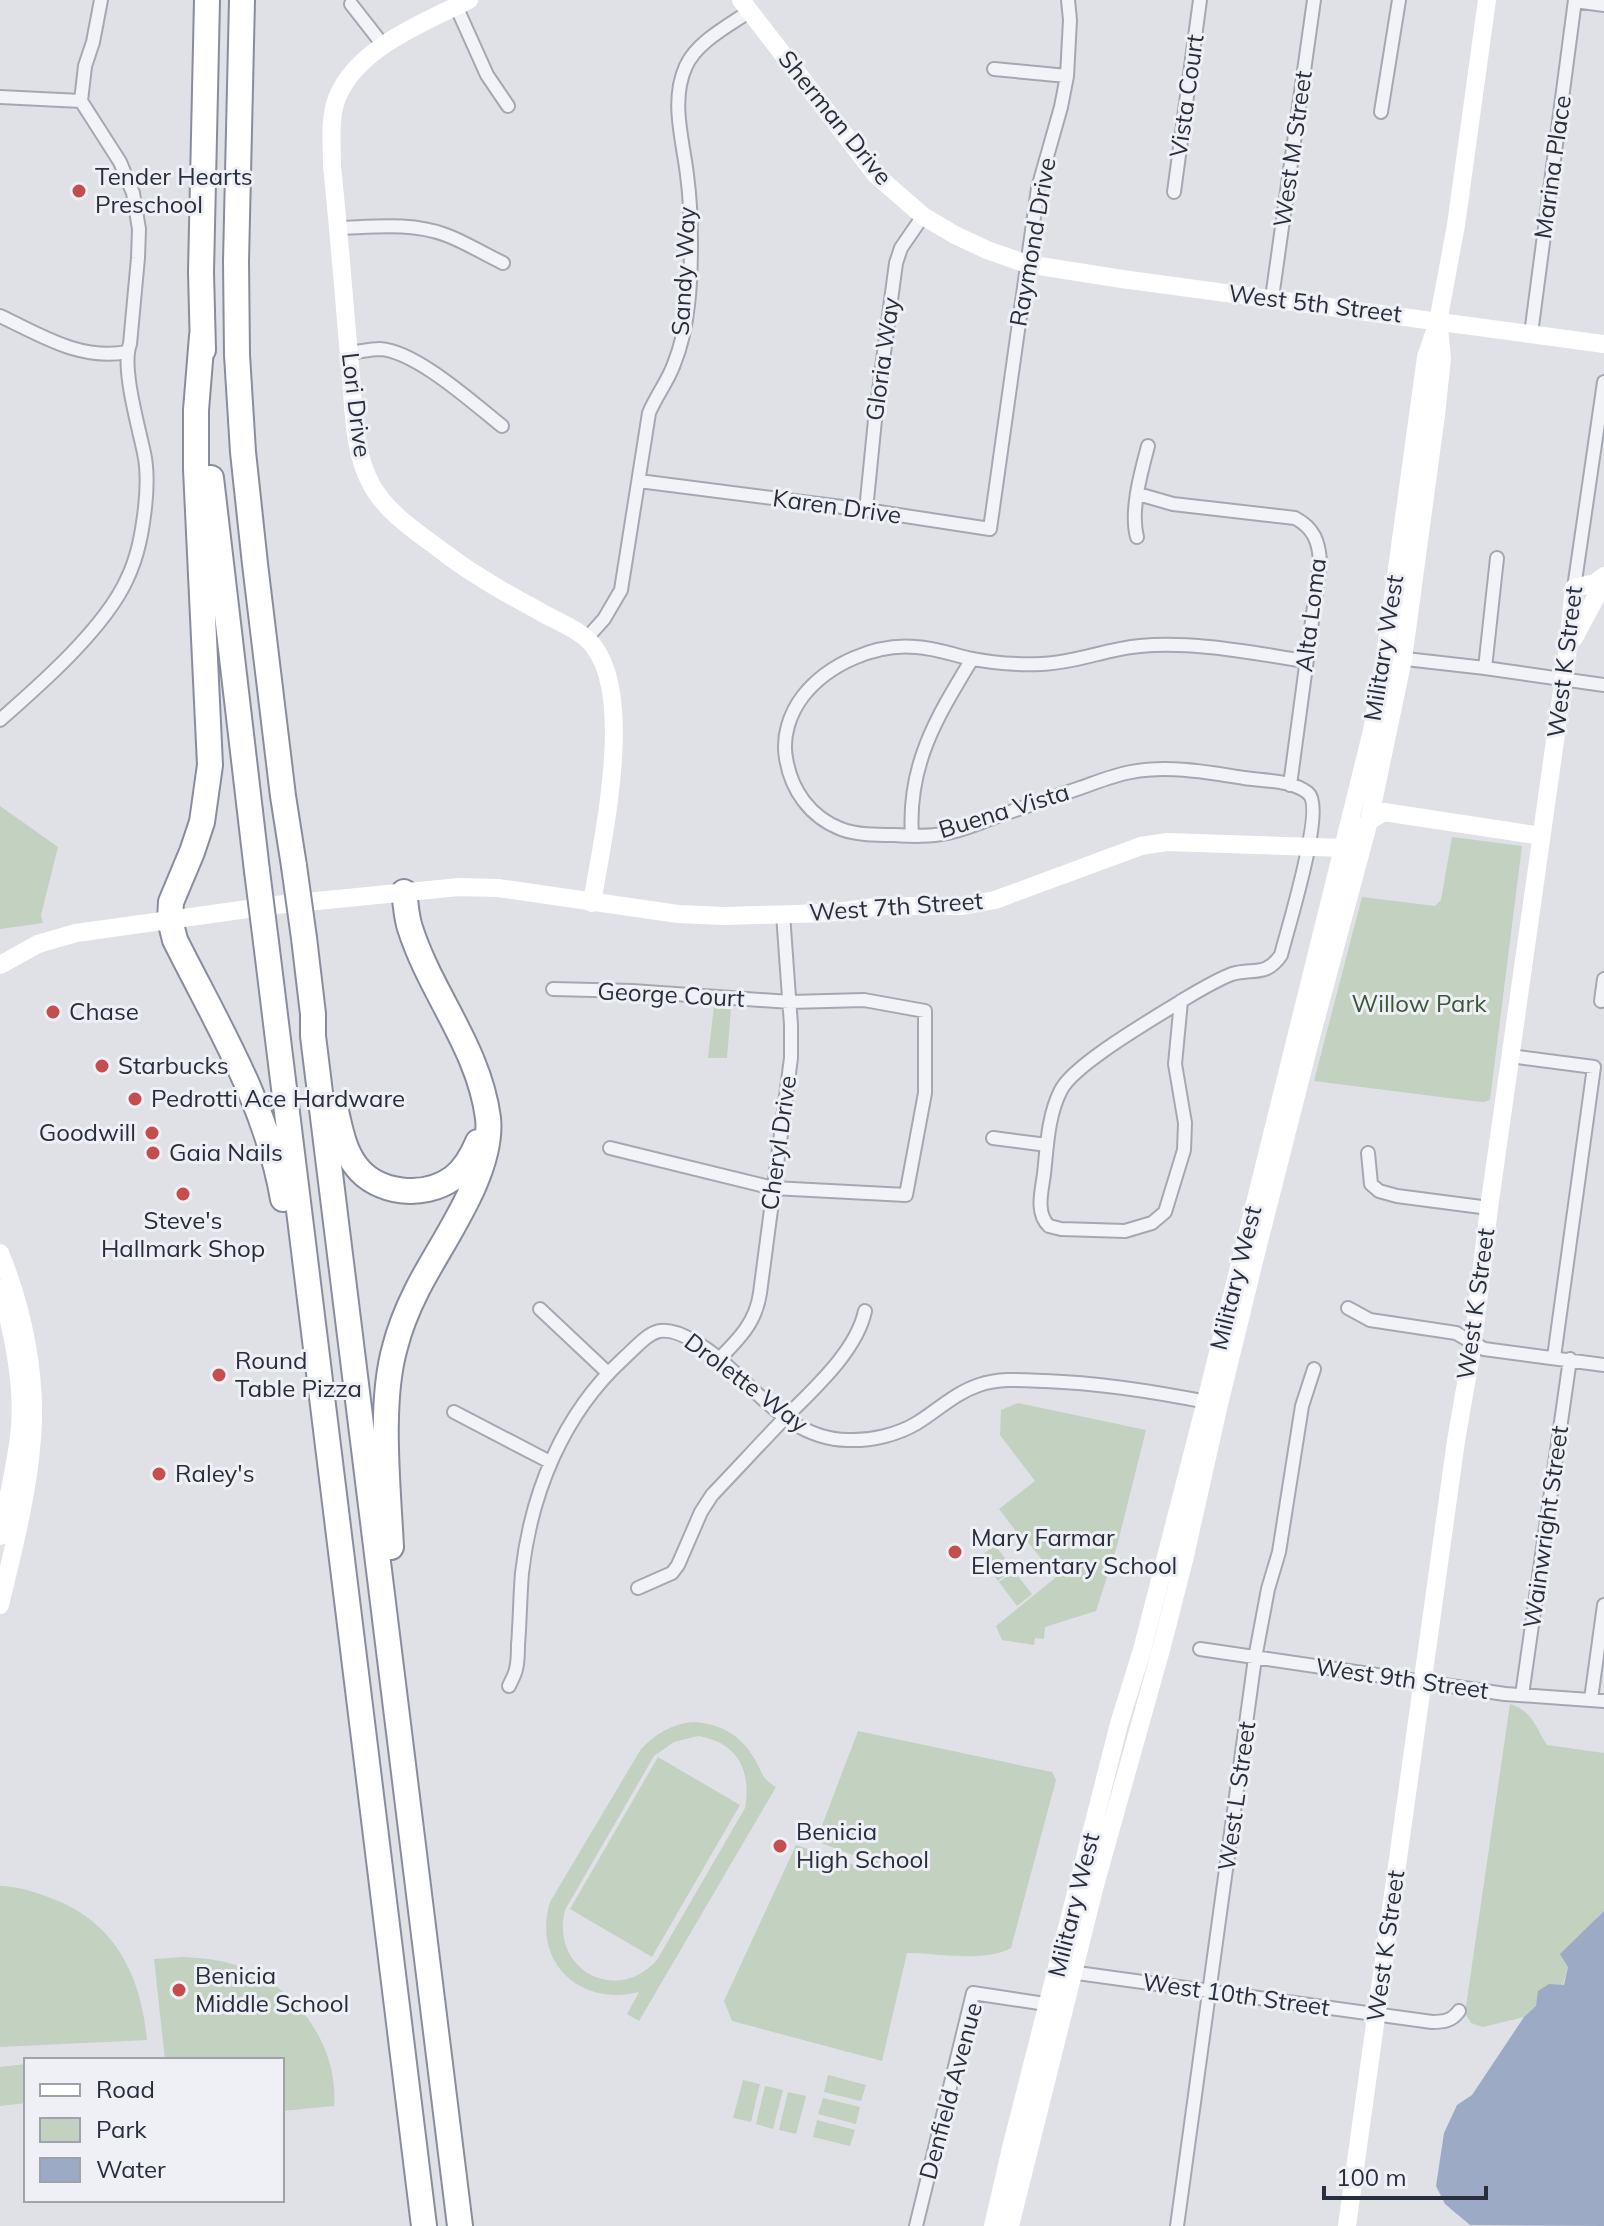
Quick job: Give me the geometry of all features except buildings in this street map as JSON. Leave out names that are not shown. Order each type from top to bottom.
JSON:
[{"type":"highway","points":[[207,0],[202,336],[211,485],[424,2226]]},
{"type":"highway","points":[[242,0],[236,261],[243,452],[460,2226]]},
{"type":"highway","points":[[202,336],[196,410],[196,469],[210,765],[202,822],[171,902],[170,920],[175,940],[242,1072],[271,1144],[306,1333],[324,1405]]},
{"type":"highway","points":[[393,1680],[387,1407],[392,1361],[412,1301],[481,1168],[487,1144],[488,1118],[471,1054],[413,936],[404,892]]},
{"type":"highway","points":[[313,1014],[322,1034],[331,1088],[347,1151],[357,1168],[386,1188],[416,1191],[437,1187],[453,1178],[466,1166],[479,1141],[484,1105]]},
{"type":"street","points":[[0,720],[62,662],[101,620],[126,583],[142,540],[147,492],[146,461],[127,352],[139,229],[133,193],[120,162],[81,101],[85,66],[101,0]]},
{"type":"street","name":"Raymond Drive","points":[[997,485],[1038,188],[1067,76],[1068,0]]},
{"type":"street","name":"Vista Court","points":[[1174,192],[1200,0]]},
{"type":"street","name":"West M Street","points":[[1272,298],[1314,0]]},
{"type":"street","points":[[1381,112],[1399,0]]},
{"type":"street","name":"Military West","points":[[1010,2226],[1119,1724],[1213,1403],[1369,821],[1439,386],[1442,358],[1438,322],[1456,225],[1487,0]]},
{"type":"street","points":[[1575,0],[1604,5]]},
{"type":"street","name":"Marina Place","points":[[1531,334],[1575,0]]},
{"type":"street","points":[[462,3],[487,75],[508,106]]},
{"type":"street","name":"Lori Drive","points":[[462,3],[369,54],[355,69],[336,101],[332,166],[359,449],[372,487],[399,517],[455,561],[586,639],[598,652],[612,695],[615,725],[609,791],[592,903]]},
{"type":"street","points":[[351,4],[383,45]]},
{"type":"street","name":"Sherman Drive","points":[[745,5],[876,175],[923,216],[955,235],[1027,264]]},
{"type":"street","name":"Sandy Way","points":[[586,639],[604,619],[621,590],[649,413],[674,366],[683,337],[691,244],[688,179],[678,101],[682,75],[703,44],[745,5]]},
{"type":"street","points":[[994,69],[1067,76]]},
{"type":"street","points":[[0,97],[81,101]]},
{"type":"street","name":"Gloria Way","points":[[866,510],[896,263],[908,235],[923,216]]},
{"type":"street","points":[[338,228],[392,226],[424,229],[447,235],[503,263]]},
{"type":"street","name":"West 5th Street","points":[[1027,264],[1604,344]]},
{"type":"street","points":[[0,316],[79,353],[114,355],[127,352]]},
{"type":"street","points":[[349,353],[381,349],[402,355],[426,368],[502,426]]},
{"type":"street","name":"West K Street","points":[[1347,2226],[1456,1441],[1473,1343],[1604,382]]},
{"type":"street","points":[[1137,537],[1134,529],[1138,494],[1148,446]]},
{"type":"street","name":"Karen Drive","points":[[639,481],[990,529],[997,485]]},
{"type":"street","name":"Alta Loma","points":[[1138,494],[1173,504],[1295,518],[1311,529],[1319,543],[1320,562],[1290,785]]},
{"type":"street","points":[[1485,668],[1497,558]]},
{"type":"street","points":[[1578,564],[1604,577]]},
{"type":"street","points":[[1574,588],[1595,583],[1604,577]]},
{"type":"street","points":[[1567,656],[1604,577]]},
{"type":"street","name":"Buena Vista","points":[[1290,785],[1192,770],[1152,769],[1117,775],[944,834],[866,834],[846,830],[816,815],[799,795],[788,770],[786,735],[790,718],[809,688],[846,663],[877,650],[915,646],[1002,664],[1050,663],[1120,648],[1163,644],[1306,661]]},
{"type":"street","points":[[1394,658],[1604,685]]},
{"type":"street","name":"Military West","points":[[1213,1403],[1343,848],[1394,658]]},
{"type":"street","points":[[912,836],[912,801],[922,754],[940,710],[972,659]]},
{"type":"street","points":[[1181,1001],[1175,1064],[1185,1123],[1184,1150],[1165,1212],[1152,1223],[1125,1231],[1049,1226],[1043,1221],[1040,1209],[1054,1104],[1062,1087],[1074,1074],[1181,1001],[1233,974],[1264,970],[1274,965],[1281,955],[1314,819],[1314,803],[1308,793],[1290,785]]},
{"type":"street","points":[[1343,848],[1369,821],[1384,812],[1541,836]]},
{"type":"street","name":"West 7th Street","points":[[0,965],[38,944],[67,934],[276,905],[459,887],[498,888],[678,914],[826,913],[884,906],[962,906],[995,900],[1141,846],[1167,842],[1343,848]]},
{"type":"street","name":"Cheryl Drive","points":[[719,1359],[755,1316],[760,1293],[791,1058],[783,914]]},
{"type":"street","points":[[1601,1001],[1604,979]]},
{"type":"street","name":"George Court","points":[[553,989],[790,1002],[864,1000],[925,1011],[925,1093],[906,1195],[773,1188]]},
{"type":"street","points":[[1510,1056],[1594,1067],[1554,1357]]},
{"type":"street","points":[[993,1138],[1047,1145]]},
{"type":"street","points":[[610,1148],[773,1188]]},
{"type":"street","points":[[1368,1153],[1371,1184],[1379,1191],[1489,1208]]},
{"type":"street","points":[[0,1253],[18,1305],[29,1358],[33,1436],[25,1497],[0,1605]]},
{"type":"street","points":[[0,1289],[16,1360],[20,1435],[0,1536]]},
{"type":"street","points":[[1348,1308],[1370,1320],[1456,1333],[1484,1349],[1604,1365]]},
{"type":"street","points":[[540,1309],[608,1373]]},
{"type":"street","points":[[638,1588],[672,1573],[712,1495],[850,1346],[862,1326],[865,1311]]},
{"type":"street","name":"Drolette Way","points":[[509,1686],[517,1668],[522,1572],[528,1538],[550,1462],[575,1415],[608,1373],[655,1332],[665,1329],[678,1332],[704,1347],[785,1418],[810,1433],[840,1440],[866,1440],[903,1430],[958,1394],[1007,1380],[1133,1388],[1213,1403]]},
{"type":"street","name":"Wainwright Street","points":[[1522,1695],[1570,1359]]},
{"type":"street","name":"West L Street","points":[[1177,2226],[1255,1658],[1268,1589],[1279,1552],[1302,1406],[1314,1369]]},
{"type":"street","points":[[454,1412],[550,1462]]},
{"type":"street","points":[[1598,1700],[1604,1605]]},
{"type":"street","name":"West 9th Street","points":[[1200,1649],[1522,1695],[1598,1700]]},
{"type":"street","name":"West 10th Street","points":[[1065,1971],[1440,2022],[1455,2017],[1459,2011]]},
{"type":"street","name":"Denfield Avenue","points":[[916,2226],[973,1993],[1056,2006]]},
{"type":"street","name":"Military West","points":[[993,2226],[1011,2148],[1056,2006]]},
{"type":"green space","points":[[0,806],[58,847],[41,915],[43,923],[0,929]]},
{"type":"green space","name":"Willow Park","points":[[1452,837],[1522,846],[1490,1100],[1472,1101],[1314,1081],[1362,897],[1435,906],[1441,900]]},
{"type":"green space","points":[[714,1006],[731,1008],[727,1058],[708,1058]]},
{"type":"green space","points":[[1018,1403],[1146,1430],[1117,1546],[1096,1611],[1045,1627],[1044,1639],[1035,1638],[1034,1645],[1002,1640],[996,1626],[1060,1574],[1052,1573],[999,1509],[1035,1481],[1000,1435],[1001,1410]]},
{"type":"green space","points":[[995,1545],[1013,1569],[998,1581],[980,1557]]},
{"type":"green space","points":[[1014,1571],[1032,1594],[1017,1606],[999,1582]]},
{"type":"green space","points":[[1510,1704],[1529,1715],[1547,1745],[1604,1753],[1604,1911],[1568,1967],[1563,1985],[1524,2017],[1483,2027],[1471,2023],[1465,2013]]},
{"type":"green space","points":[[692,1722],[711,1725],[735,1736],[754,1758],[765,1778],[776,1787],[639,2021],[627,2014],[639,1992],[617,1995],[597,1993],[565,1975],[554,1961],[546,1924],[550,1902],[641,1749],[664,1731]],"holes":[[[698,1736],[723,1744],[739,1760],[746,1782],[745,1808],[657,1960],[641,1973],[623,1980],[606,1980],[590,1974],[577,1964],[567,1949],[563,1931],[565,1910],[654,1756],[674,1742]]]},
{"type":"green space","points":[[858,1731],[1052,1772],[1056,1780],[1011,1948],[1000,1953],[974,1956],[907,1953],[882,2061],[732,2021],[724,2001],[796,1845],[863,1868],[866,1860],[821,1843],[818,1836]]},
{"type":"green space","points":[[658,1757],[740,1805],[652,1957],[570,1909]]},
{"type":"green space","points":[[0,1886],[30,1891],[71,1907],[107,1935],[120,1952],[138,1993],[147,2040],[0,2047]]},
{"type":"green space","points":[[183,1957],[229,1963],[264,1978],[282,1990],[298,2006],[322,2042],[334,2084],[334,2106],[284,2111],[284,2058],[165,2058],[154,1959]]},
{"type":"green space","points":[[24,2064],[24,2103],[0,2106],[0,2067]]},
{"type":"green space","points":[[828,2075],[866,2085],[861,2101],[824,2092]]},
{"type":"green space","points":[[743,2080],[760,2084],[751,2122],[733,2118]]},
{"type":"green space","points":[[765,2086],[783,2090],[773,2129],[756,2124]]},
{"type":"green space","points":[[788,2092],[806,2096],[796,2134],[779,2130]]},
{"type":"green space","points":[[823,2098],[860,2107],[856,2124],[818,2114]]},
{"type":"green space","points":[[817,2120],[855,2130],[850,2146],[813,2137]]},
{"type":"water","points":[[1604,1911],[1604,2226],[1470,2225],[1445,2204],[1436,2186],[1444,2133],[1457,2105],[1472,2095],[1524,2017],[1536,2006],[1538,1991],[1549,1984],[1564,1985],[1568,1967],[1560,1954]]},
{"type":"place","name":"Tender Hearts Preschool","points":[[79,191]]},
{"type":"place","name":"Chase","points":[[53,1012]]},
{"type":"place","name":"Starbucks","points":[[102,1066]]},
{"type":"place","name":"Pedrotti Ace Hardware","points":[[135,1099]]},
{"type":"place","name":"Goodwill","points":[[152,1133]]},
{"type":"place","name":"Gaia Nails","points":[[153,1153]]},
{"type":"place","name":"Steve's Hallmark Shop","points":[[183,1194]]},
{"type":"place","name":"Round Table Pizza","points":[[219,1375]]},
{"type":"place","name":"Raley's","points":[[159,1474]]},
{"type":"place","name":"Mary Farmar Elementary School","points":[[955,1552]]},
{"type":"place","name":"Benicia High School","points":[[780,1846]]},
{"type":"place","name":"Benicia Middle School","points":[[179,1990]]}]
